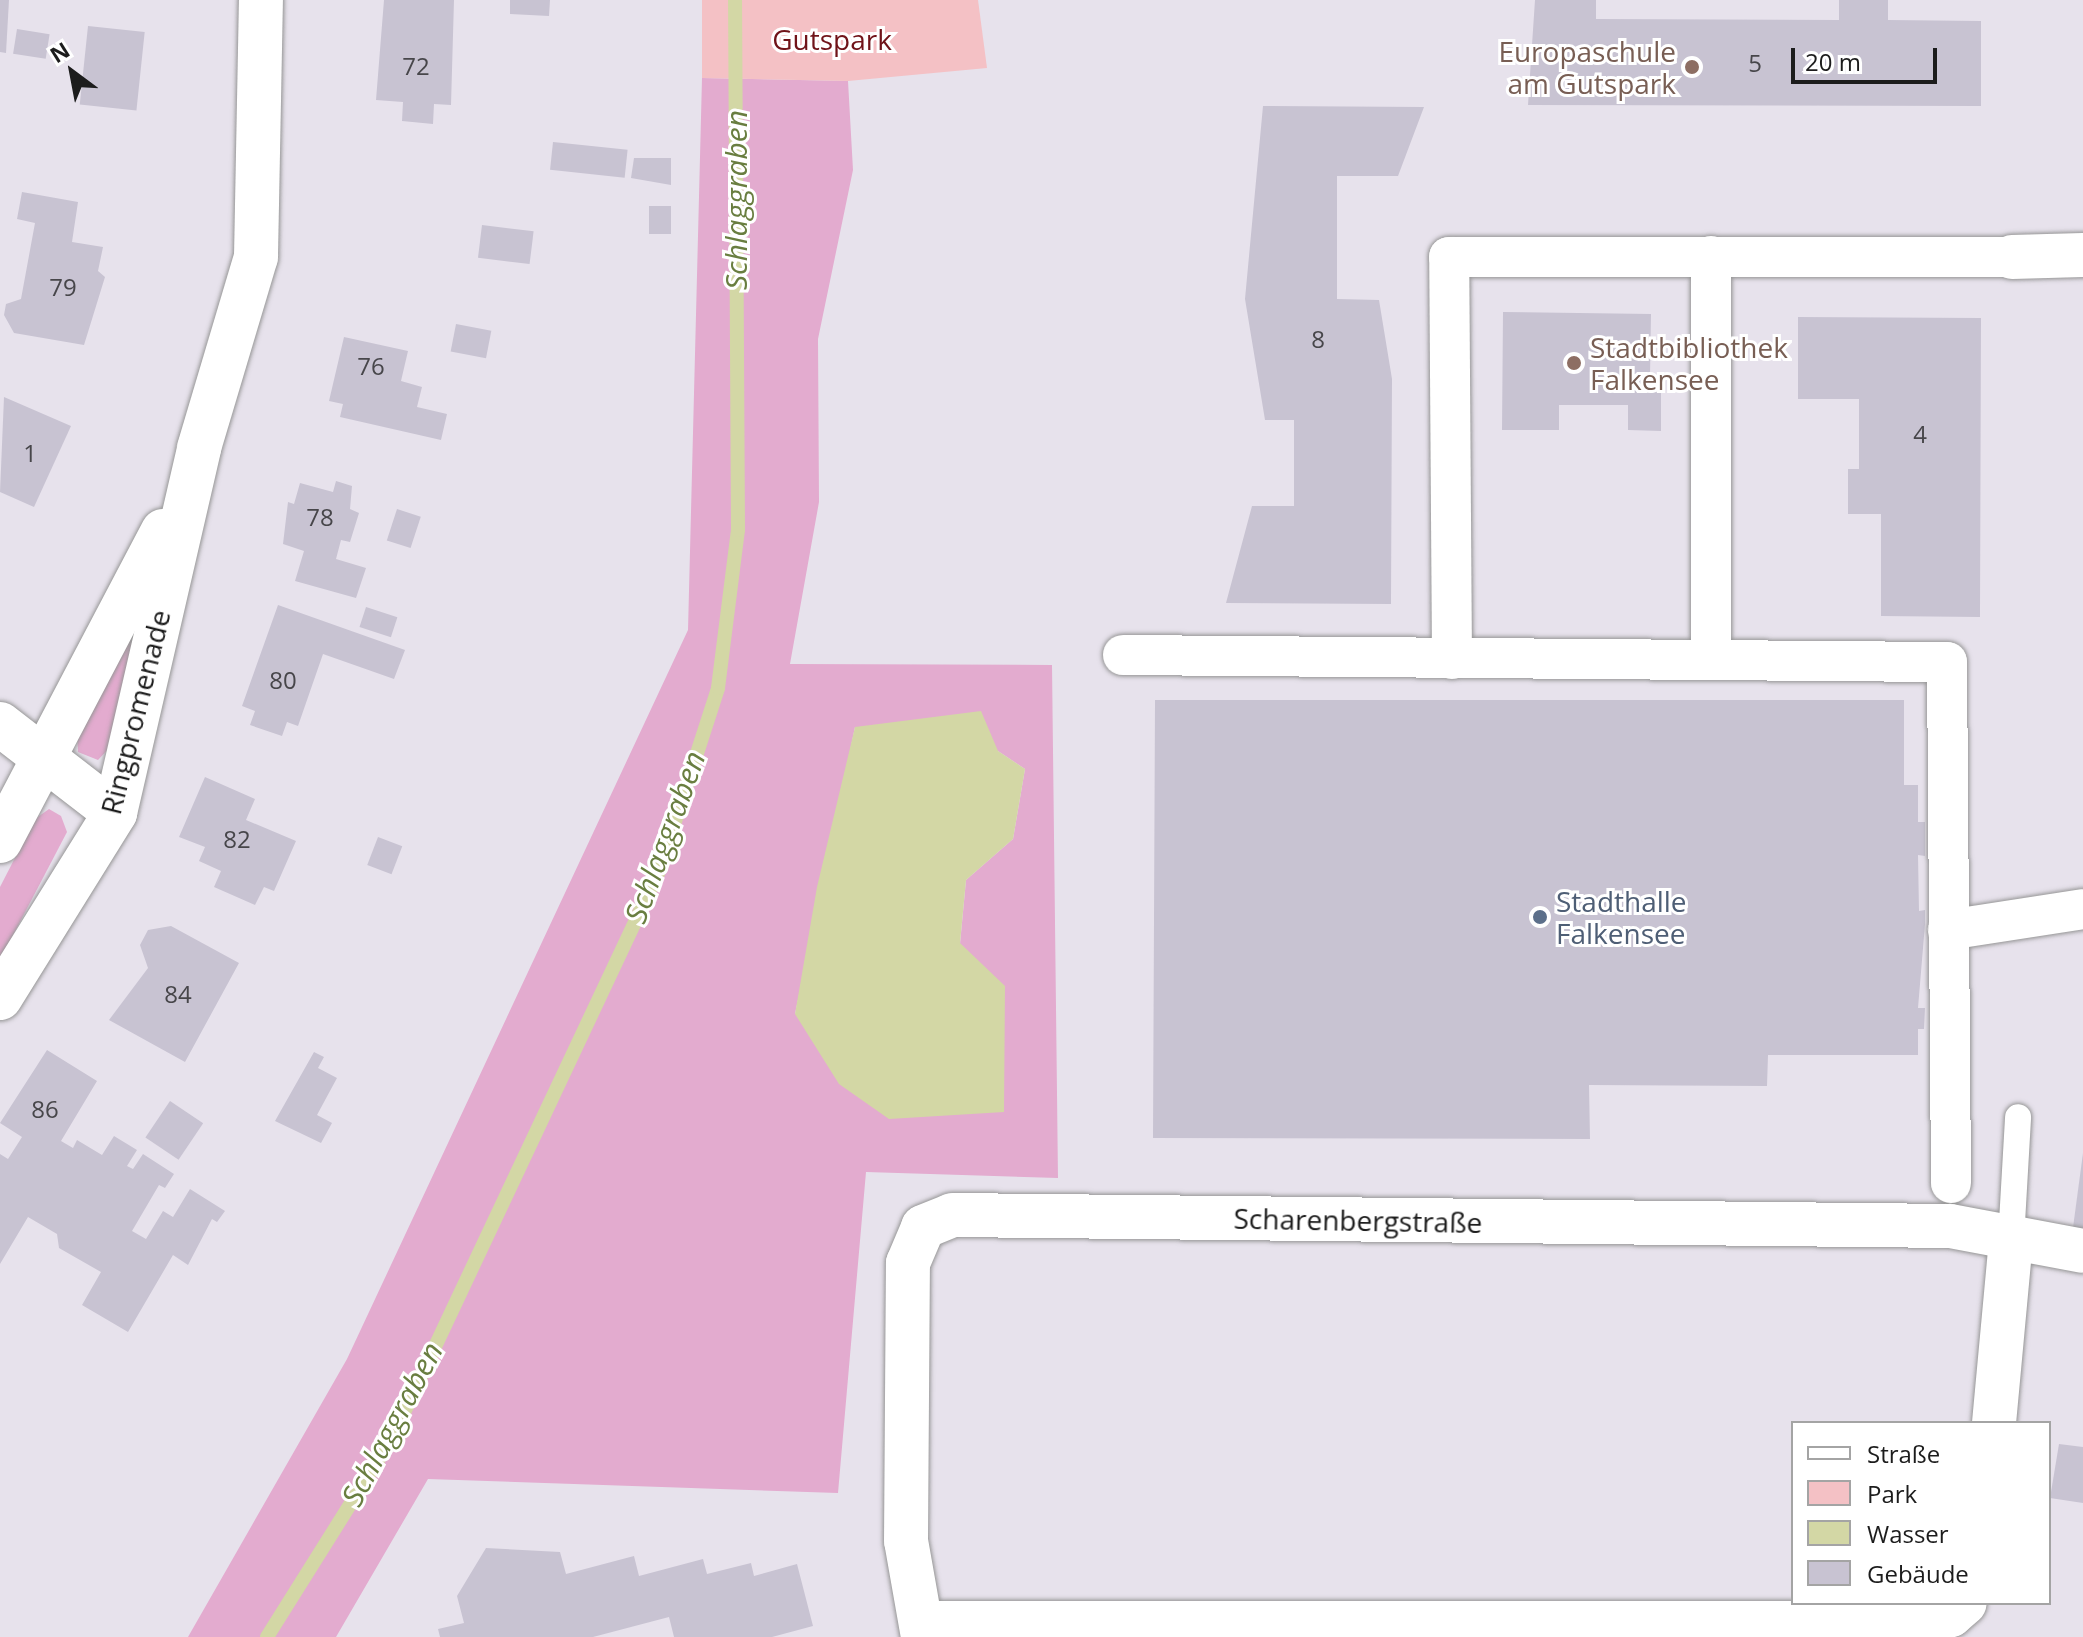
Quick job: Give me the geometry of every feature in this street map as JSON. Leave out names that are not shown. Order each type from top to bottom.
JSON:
[{"type":"street","name":"Ringpromenade","points":[[0,998],[115,813],[199,448],[256,257],[261,0]]},
{"type":"street","points":[[1452,659],[1449,257],[2083,255]]},
{"type":"street","points":[[1711,256],[1711,660]]},
{"type":"street","name":"Ringpromenade","points":[[0,841],[156,547],[199,448]]},
{"type":"street","points":[[1123,655],[1947,662],[1951,1183]]},
{"type":"street","points":[[0,724],[115,813]]},
{"type":"street","points":[[1948,930],[2083,909]]},
{"type":"street","name":"Scharenbergstraße","points":[[1960,1618],[1882,1623],[922,1630],[906,1541],[908,1263],[923,1227],[952,1215],[1950,1226],[2011,1240],[2083,1251]]},
{"type":"street","points":[[1994,1421],[2011,1240]]},
{"type":"lane","points":[[2011,1240],[2018,1117]]},
{"type":"shaded area","points":[[702,78],[848,81],[853,170],[818,339],[819,502],[790,664],[1052,665],[1058,1178],[866,1172],[838,1493],[428,1479],[336,1637],[188,1637],[347,1359],[688,630]],"holes":[[[855,727],[998,751],[1025,769],[1013,839],[966,880],[960,944],[795,1014]]]},
{"type":"shaded area","points":[[145,595],[115,742],[98,760],[78,752],[77,732]]},
{"type":"shaded area","points":[[49,809],[61,816],[67,832],[0,960],[0,887],[35,819]]},
{"type":"green space","name":"Gutspark","points":[[702,0],[978,0],[987,68],[848,81],[702,78]]},
{"type":"water","points":[[981,711],[998,751],[1025,769],[1013,839],[966,880],[960,943],[1005,986],[1004,1112],[889,1119],[839,1084],[795,1014],[817,887],[855,727]]},
{"type":"building","points":[[0,0],[9,0],[6,53],[0,52]]},
{"type":"building","points":[[384,0],[454,0],[451,105],[434,104],[433,124],[402,121],[403,102],[376,100]]},
{"type":"building","points":[[510,0],[550,0],[549,16],[510,14]]},
{"type":"building","points":[[1535,0],[1596,0],[1596,19],[1839,20],[1839,0],[1888,0],[1888,20],[1981,21],[1981,106],[1528,105]]},
{"type":"building","points":[[88,26],[145,32],[136,111],[80,105]]},
{"type":"building","points":[[17,29],[50,34],[46,59],[13,54]]},
{"type":"building","points":[[1263,106],[1424,107],[1398,176],[1337,176],[1337,299],[1379,300],[1392,379],[1391,604],[1226,603],[1252,506],[1294,506],[1294,420],[1265,420],[1245,299]]},
{"type":"building","points":[[553,142],[628,150],[625,178],[550,170]]},
{"type":"building","points":[[634,158],[671,158],[671,185],[631,178]]},
{"type":"building","points":[[22,192],[78,202],[72,242],[103,247],[98,271],[105,277],[84,345],[14,333],[4,315],[6,304],[21,299],[35,223],[17,219]]},
{"type":"building","points":[[649,206],[671,206],[671,234],[649,234]]},
{"type":"building","points":[[482,225],[534,231],[530,264],[478,258]]},
{"type":"building","points":[[1503,312],[1651,314],[1650,376],[1661,376],[1661,431],[1628,430],[1628,405],[1559,405],[1559,430],[1502,430]]},
{"type":"building","points":[[1798,317],[1981,318],[1980,617],[1881,616],[1881,514],[1848,514],[1848,469],[1859,469],[1859,399],[1798,399]]},
{"type":"building","points":[[456,324],[491,331],[486,358],[451,351]]},
{"type":"building","points":[[344,337],[408,351],[401,381],[422,387],[417,407],[447,414],[441,440],[340,417],[343,404],[329,401]]},
{"type":"building","points":[[4,397],[71,426],[34,507],[0,492]]},
{"type":"building","points":[[336,481],[352,486],[350,509],[359,513],[350,542],[341,540],[336,559],[366,568],[356,598],[295,581],[304,551],[283,544],[288,502],[294,504],[300,483],[333,492]]},
{"type":"building","points":[[397,509],[421,517],[411,548],[387,540]]},
{"type":"building","points":[[278,605],[405,650],[394,679],[323,654],[298,726],[287,722],[282,736],[250,725],[255,711],[242,706]]},
{"type":"building","points":[[366,607],[397,617],[391,637],[360,627]]},
{"type":"building","name":"Stadthalle Falkensee","points":[[1155,700],[1904,700],[1904,785],[1918,785],[1918,822],[1925,822],[1925,856],[1918,855],[1919,911],[1925,910],[1925,924],[1918,1008],[1925,1008],[1924,1029],[1918,1029],[1918,1055],[1768,1055],[1767,1086],[1589,1085],[1590,1139],[1153,1138]]},
{"type":"building","points":[[205,777],[255,799],[246,820],[296,841],[274,891],[264,887],[255,905],[214,887],[221,871],[199,861],[205,847],[179,837]]},
{"type":"building","points":[[378,837],[402,846],[392,874],[367,865]]},
{"type":"building","points":[[171,926],[239,963],[185,1062],[109,1020],[148,968],[140,945],[148,930]]},
{"type":"building","points":[[47,1050],[97,1081],[61,1141],[73,1148],[77,1140],[102,1155],[114,1136],[137,1150],[127,1166],[133,1169],[143,1154],[174,1174],[165,1188],[159,1185],[132,1231],[146,1239],[163,1211],[173,1217],[190,1189],[225,1211],[217,1222],[212,1219],[188,1265],[173,1255],[128,1332],[82,1305],[101,1272],[59,1248],[57,1234],[28,1217],[0,1264],[0,1154],[8,1159],[22,1137],[0,1123]]},
{"type":"building","points":[[314,1052],[324,1057],[318,1068],[337,1078],[317,1115],[332,1123],[321,1143],[275,1121]]},
{"type":"building","points":[[170,1101],[203,1123],[179,1160],[145,1137]]},
{"type":"building","points":[[2083,1153],[2083,1236],[2072,1235]]},
{"type":"building","points":[[2059,1444],[2083,1447],[2083,1503],[2051,1498]]},
{"type":"building","points":[[486,1548],[560,1552],[566,1574],[634,1556],[639,1576],[703,1559],[707,1574],[751,1563],[754,1576],[797,1564],[813,1626],[772,1637],[674,1637],[669,1617],[593,1637],[440,1637],[438,1629],[464,1623],[457,1596]]},
{"type":"waterway","name":"Schlaggraben","points":[[267,1637],[392,1438],[659,871],[718,688],[738,530],[735,0]]},
{"type":"place","name":"Europaschule am Gutspark","points":[[1692,67]]},
{"type":"place","name":"Stadtbibliothek Falkensee","points":[[1574,363]]},
{"type":"place","name":"Stadthalle Falkensee","points":[[1540,917]]}]
